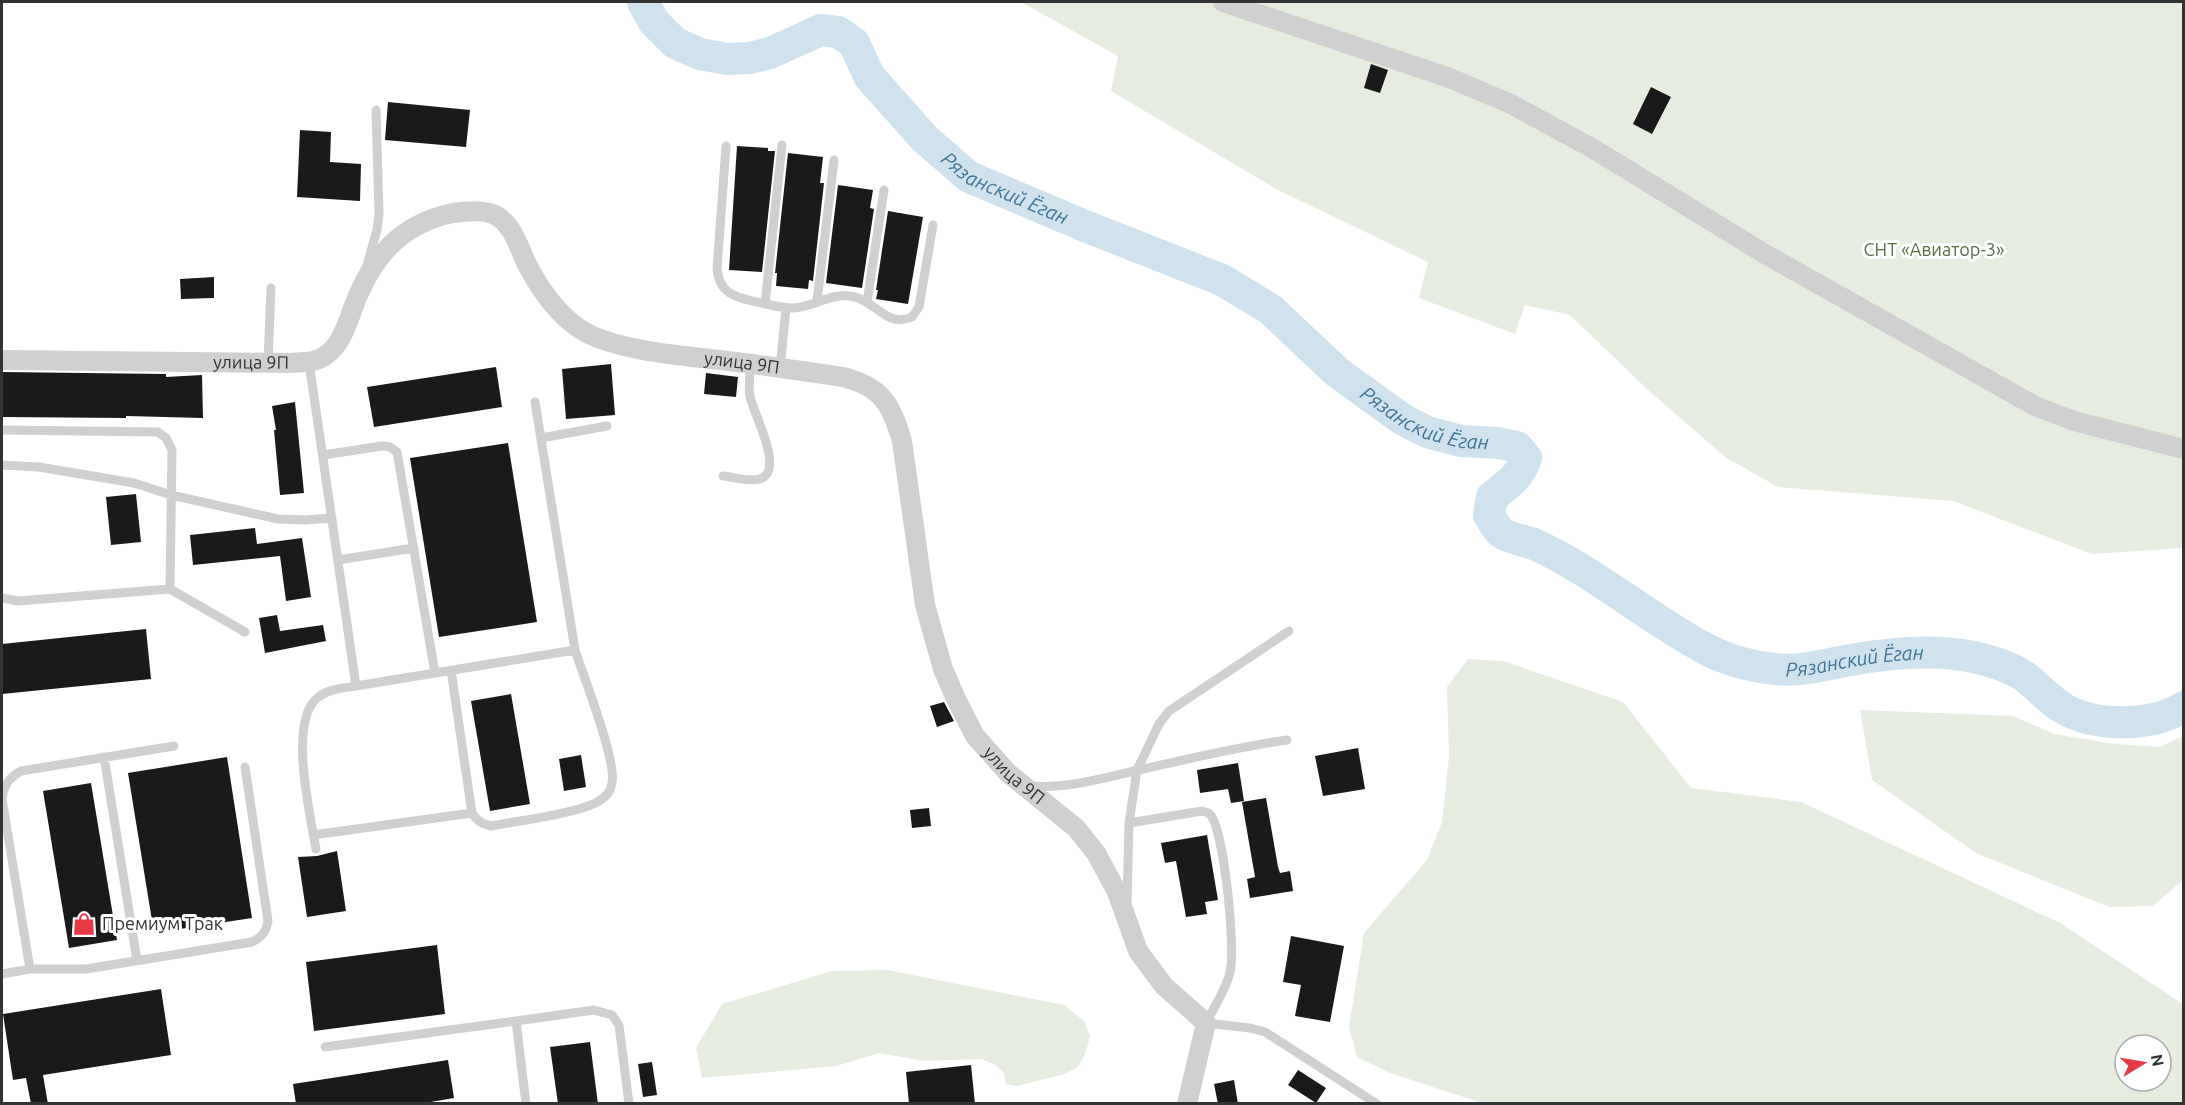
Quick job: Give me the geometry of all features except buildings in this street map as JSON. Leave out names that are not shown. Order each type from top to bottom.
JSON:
[{"type":"street","points":[[1223,2],[1448,77],[1511,104],[1592,148],[1765,255],[2035,406],[2074,421],[2184,448]]},
{"type":"street","name":"улица 9П","points":[[2,360],[309,362],[328,355],[337,345],[358,294],[392,241],[406,230],[422,222],[453,213],[479,211],[497,216],[510,228],[530,270],[549,298],[564,317],[581,330],[605,340],[645,350],[780,368],[856,381],[872,388],[884,398],[895,417],[905,462],[925,605],[943,669],[975,736],[1008,774],[1077,828],[1096,853],[1117,892],[1138,951],[1150,970],[1164,986],[1206,1023]]},
{"type":"street","points":[[1187,1104],[1206,1023]]},
{"type":"lane","points":[[358,294],[377,230],[379,214],[376,110]]},
{"type":"lane","points":[[765,304],[782,145]]},
{"type":"lane","points":[[726,147],[718,279],[731,294],[786,308],[799,308],[835,295],[846,295],[858,297],[892,319],[909,319],[916,313],[933,225]]},
{"type":"lane","points":[[817,301],[834,160]]},
{"type":"lane","points":[[867,302],[884,190]]},
{"type":"lane","points":[[268,362],[271,288]]},
{"type":"lane","points":[[780,368],[786,308]]},
{"type":"lane","points":[[309,362],[356,686]]},
{"type":"lane","points":[[723,476],[758,480],[770,469],[768,447],[753,409],[750,394],[752,364]]},
{"type":"lane","points":[[451,670],[472,813],[476,820],[491,826],[577,809],[600,801],[609,792],[613,781],[610,754],[575,650],[535,402]]},
{"type":"lane","points":[[541,438],[607,426]]},
{"type":"lane","points":[[2,430],[158,432],[166,438],[172,450],[170,589]]},
{"type":"lane","points":[[323,455],[382,446],[390,447],[397,452],[435,673]]},
{"type":"lane","points":[[2,465],[39,467],[134,483],[171,495],[278,519],[332,518]]},
{"type":"lane","points":[[338,560],[414,548]]},
{"type":"lane","points":[[2,598],[18,601],[170,589],[245,632]]},
{"type":"lane","points":[[1129,929],[1126,884],[1129,823],[1137,770],[1159,724],[1169,711],[1289,631]]},
{"type":"lane","points":[[316,849],[302,753],[303,723],[314,700],[330,690],[575,650]]},
{"type":"lane","points":[[1022,786],[1054,787],[1240,747],[1287,740]]},
{"type":"lane","points":[[30,969],[2,799],[4,787],[10,777],[21,771],[174,746]]},
{"type":"lane","points":[[104,757],[137,960]]},
{"type":"lane","points":[[2,974],[30,969],[86,969],[252,942],[261,938],[268,921],[245,767]]},
{"type":"lane","points":[[1129,823],[1202,811],[1209,813],[1216,824],[1228,897],[1232,960],[1230,975],[1206,1023],[1265,1032],[1377,1104]]},
{"type":"lane","points":[[313,835],[472,813]]},
{"type":"lane","points":[[325,1047],[594,1010],[612,1015],[619,1025],[629,1104]]},
{"type":"lane","points":[[516,1021],[526,1104]]},
{"type":"green space","name":"СНТ «Авиатор-3»","points":[[1021,2],[2183,2],[2183,548],[2092,554],[1953,501],[1778,487],[1725,457],[1647,389],[1570,315],[1525,305],[1515,334],[1419,298],[1428,262],[1276,189],[1111,91],[1118,56]]},
{"type":"green space","points":[[1468,659],[1503,661],[1623,702],[1691,788],[1801,802],[2060,923],[2183,1004],[2183,1103],[1482,1103],[1390,1073],[1357,1057],[1349,1027],[1364,933],[1427,860],[1442,822],[1449,757],[1447,687]]},
{"type":"green space","points":[[1860,710],[2013,716],[2054,734],[2115,744],[2160,747],[2183,736],[2183,880],[2153,906],[2109,907],[1976,853],[1872,780]]},
{"type":"green space","points":[[887,970],[1064,1005],[1084,1021],[1090,1036],[1086,1052],[1078,1067],[1064,1074],[1017,1086],[1006,1084],[1004,1073],[996,1065],[981,1059],[924,1061],[879,1053],[836,1066],[702,1078],[696,1048],[722,1004],[832,971]]},
{"type":"waterway","name":"Рязанский Ёган","points":[[643,2],[654,22],[675,43],[700,54],[727,59],[750,58],[770,53],[821,30],[838,32],[854,43],[869,76],[925,139],[969,177],[1222,280],[1270,309],[1337,372],[1402,419],[1427,432],[1461,441],[1499,443],[1517,447],[1526,458],[1523,465],[1512,480],[1492,497],[1489,515],[1500,532],[1532,543],[1558,556],[1663,624],[1714,653],[1749,665],[1785,670],[1896,654],[1943,653],[1986,660],[2012,669],[2024,676],[2063,709],[2083,717],[2112,722],[2143,721],[2158,718],[2184,707]]},
{"type":"place","name":"Премиум Трак","points":[[84,924]]}]
